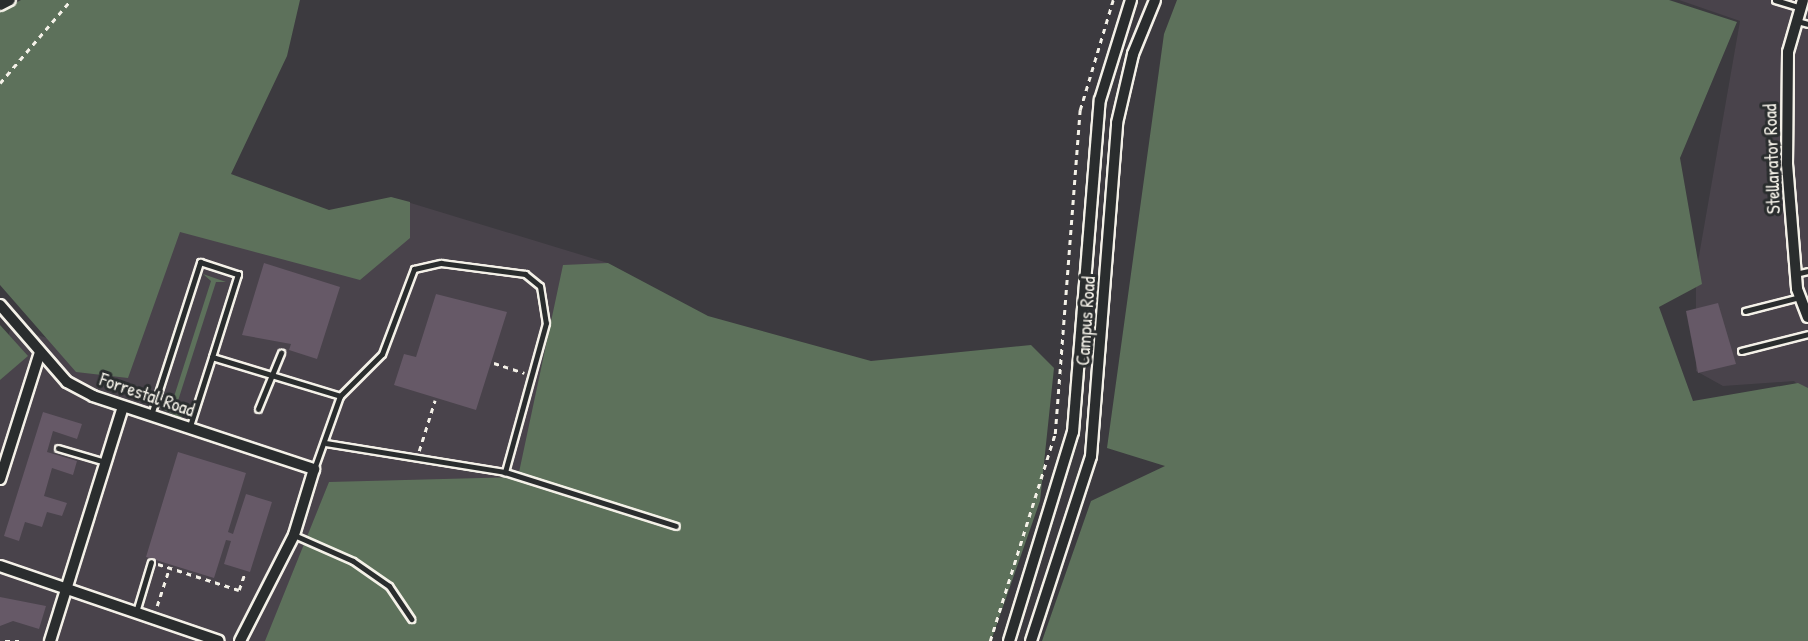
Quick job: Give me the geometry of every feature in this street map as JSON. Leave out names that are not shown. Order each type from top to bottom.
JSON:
[{"type":"street","points":[[0,5],[10,0]]},
{"type":"street","name":"Campus Road","points":[[1009,641],[1073,432],[1099,111],[1131,0]]},
{"type":"street","name":"Campus Road","points":[[1031,641],[1091,456],[1117,123],[1133,54],[1155,0]]},
{"type":"street","name":"Stellarator Road","points":[[1802,4],[1802,23],[1788,52],[1787,164],[1795,274],[1808,317]]},
{"type":"street","name":"Forrestal Road","points":[[0,305],[67,382],[124,407],[314,468]]},
{"type":"street","points":[[0,479],[40,352]]},
{"type":"street","points":[[50,641],[124,407]]},
{"type":"street","points":[[240,641],[294,535],[314,468]]},
{"type":"street","points":[[0,566],[219,641]]},
{"type":"lane","points":[[1775,0],[1802,4]]},
{"type":"lane","points":[[150,416],[200,262],[238,274],[189,428]]},
{"type":"lane","points":[[314,468],[326,443],[340,396],[382,354],[405,281],[425,264],[525,274],[540,286],[546,323],[529,375],[505,472]]},
{"type":"lane","points":[[1795,274],[1808,271]]},
{"type":"lane","points":[[1745,312],[1800,297]]},
{"type":"lane","points":[[1741,351],[1808,334]]},
{"type":"lane","points":[[258,410],[281,353]]},
{"type":"lane","points":[[212,357],[340,396]]},
{"type":"lane","points":[[326,443],[505,472],[676,526]]},
{"type":"lane","points":[[58,448],[106,463]]},
{"type":"lane","points":[[294,535],[353,561],[389,586],[411,619]]},
{"type":"lane","points":[[136,612],[151,562]]},
{"type":"path","points":[[0,83],[71,0]]},
{"type":"path","points":[[990,641],[1052,446],[1080,110],[1114,0]]},
{"type":"path","points":[[494,363],[529,375]]},
{"type":"path","points":[[417,457],[435,400]]},
{"type":"path","points":[[151,562],[239,590],[245,573]]},
{"type":"path","points":[[157,607],[169,568]]},
{"type":"path","points":[[5,641],[19,641]]},
{"type":"shaded area","points":[[1679,0],[1808,0],[1808,395],[1794,381],[1723,386],[1696,371],[1696,273],[1740,21]]},
{"type":"shaded area","points":[[391,197],[608,263],[489,641],[0,641],[0,362],[11,327],[116,359],[165,201],[371,263]]},
{"type":"green space","points":[[21,0],[300,0],[287,56],[231,174],[329,210],[391,197],[410,202],[410,238],[360,280],[180,232],[128,378],[76,372],[0,285],[0,11]]},
{"type":"green space","points":[[1177,0],[1669,0],[1737,22],[1680,158],[1702,284],[1659,307],[1693,401],[1798,383],[1808,388],[1808,641],[1042,641],[1091,501],[1165,466],[1107,448],[1164,34]]},
{"type":"green space","points":[[608,263],[708,316],[871,361],[1031,345],[1054,368],[1040,501],[991,641],[265,641],[329,482],[518,477],[563,265]]},
{"type":"green space","points":[[203,274],[226,282],[216,282],[176,407],[184,410],[181,418],[160,408],[171,406],[211,281]]},
{"type":"green space","points":[[0,325],[28,356],[0,380]]},
{"type":"building","points":[[264,263],[340,287],[317,359],[289,350],[291,344],[242,335]]},
{"type":"building","points":[[436,294],[507,312],[476,410],[394,385],[404,354],[416,357]]},
{"type":"building","points":[[1718,303],[1736,364],[1698,373],[1686,311]]},
{"type":"building","points":[[43,412],[82,424],[77,439],[53,431],[47,452],[77,461],[73,475],[52,468],[44,496],[67,503],[62,516],[47,512],[42,527],[25,522],[19,541],[4,536]]},
{"type":"building","points":[[178,452],[246,473],[228,532],[233,534],[246,494],[272,502],[250,572],[224,564],[231,541],[226,540],[214,578],[146,557]]},
{"type":"building","points":[[0,597],[46,606],[39,629],[13,621],[0,626]]}]
